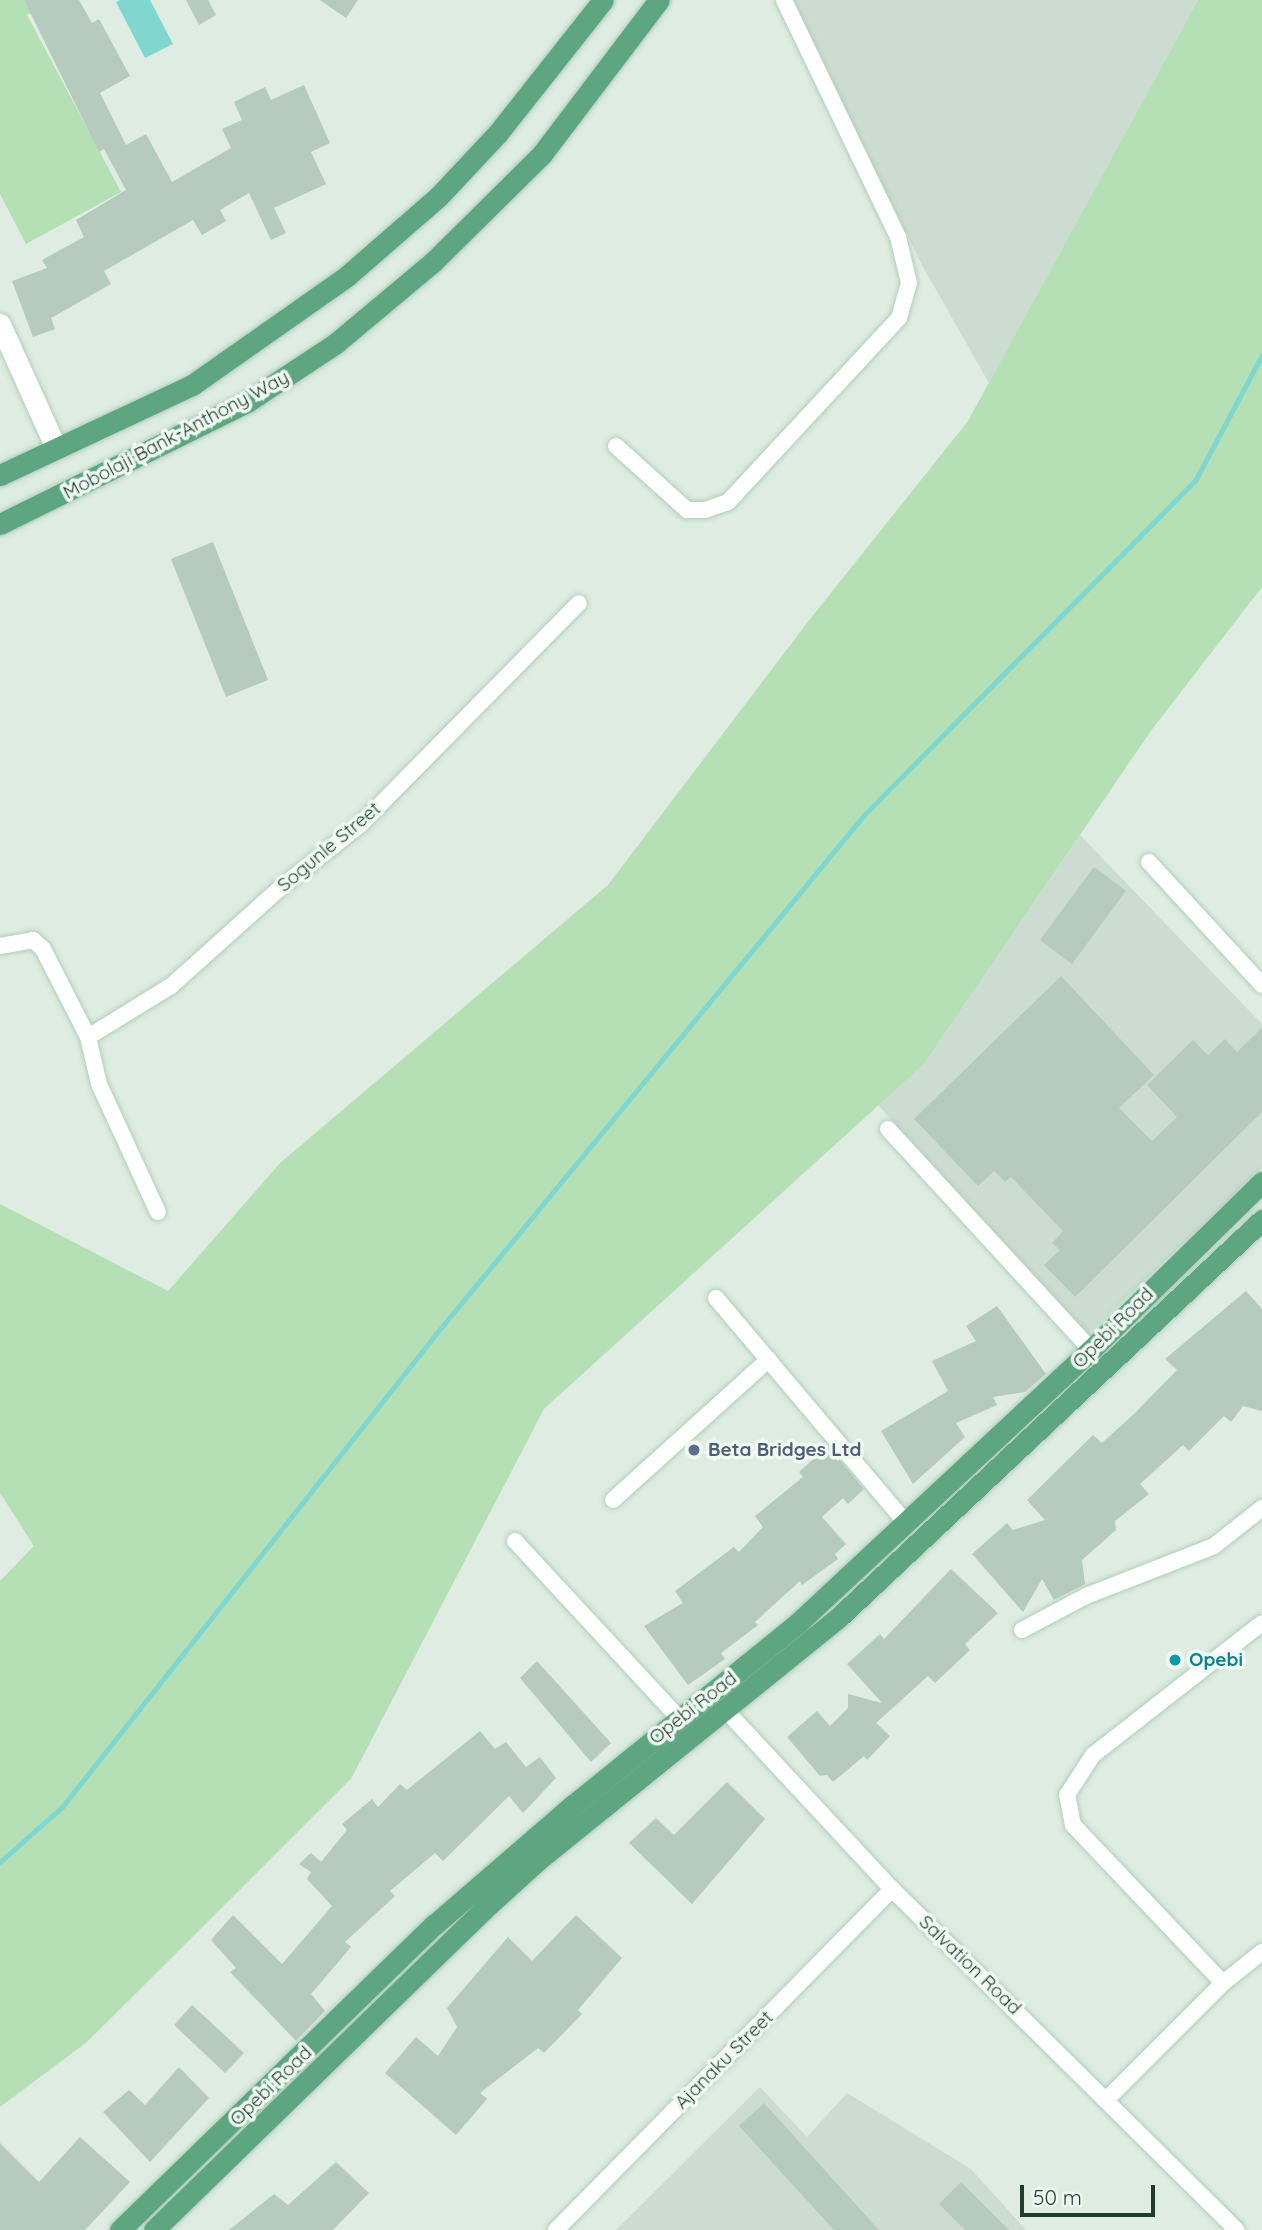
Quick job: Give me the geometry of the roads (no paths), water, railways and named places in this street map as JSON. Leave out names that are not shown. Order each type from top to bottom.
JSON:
[{"type":"main road","name":"Mobolaji Bank-Anthony Way","points":[[0,475],[192,385],[376,253],[498,133],[603,0]]},
{"type":"main road","name":"Mobolaji Bank-Anthony Way","points":[[0,524],[247,402],[336,343],[433,262],[542,154],[659,0]]},
{"type":"main road","name":"Opebi Road","points":[[120,2230],[434,1925],[679,1718],[799,1622],[1091,1350],[1262,1182]]},
{"type":"main road","name":"Opebi Road","points":[[154,2230],[226,2155],[501,1893],[838,1618],[1262,1220]]},
{"type":"street","points":[[616,446],[687,510],[705,510],[728,502],[899,318],[909,283],[898,237],[784,0]]},
{"type":"street","points":[[0,324],[57,448]]},
{"type":"street","name":"Sogunle Street","points":[[88,1037],[171,986],[279,889],[361,824],[579,603]]},
{"type":"street","points":[[1149,862],[1262,985]]},
{"type":"street","points":[[0,946],[33,940],[43,949],[88,1037],[99,1084],[158,1212]]},
{"type":"street","points":[[888,1129],[1091,1350]]},
{"type":"street","points":[[716,1298],[906,1524]]},
{"type":"street","points":[[613,1500],[769,1359]]},
{"type":"street","points":[[1022,1630],[1086,1596],[1214,1546],[1262,1508]]},
{"type":"street","points":[[515,1541],[679,1718]]},
{"type":"street","points":[[1223,1983],[1073,1825],[1067,1795],[1093,1755],[1262,1623]]},
{"type":"street","name":"Salvation Road","points":[[712,1692],[724,1710],[892,1889],[1108,2098],[1237,2230]]},
{"type":"street","name":"Ajanaku Street","points":[[556,2230],[892,1889]]},
{"type":"street","points":[[1108,2098],[1223,1983],[1262,1952]]},
{"type":"water","points":[[150,0],[173,44],[145,58],[116,2]]},
{"type":"waterway","points":[[0,1862],[62,1807],[435,1335],[864,815],[1196,479],[1262,355]]},
{"type":"place","name":"Beta Bridges Ltd","points":[[694,1450]]},
{"type":"place","name":"Opebi","points":[[1175,1660]]}]
